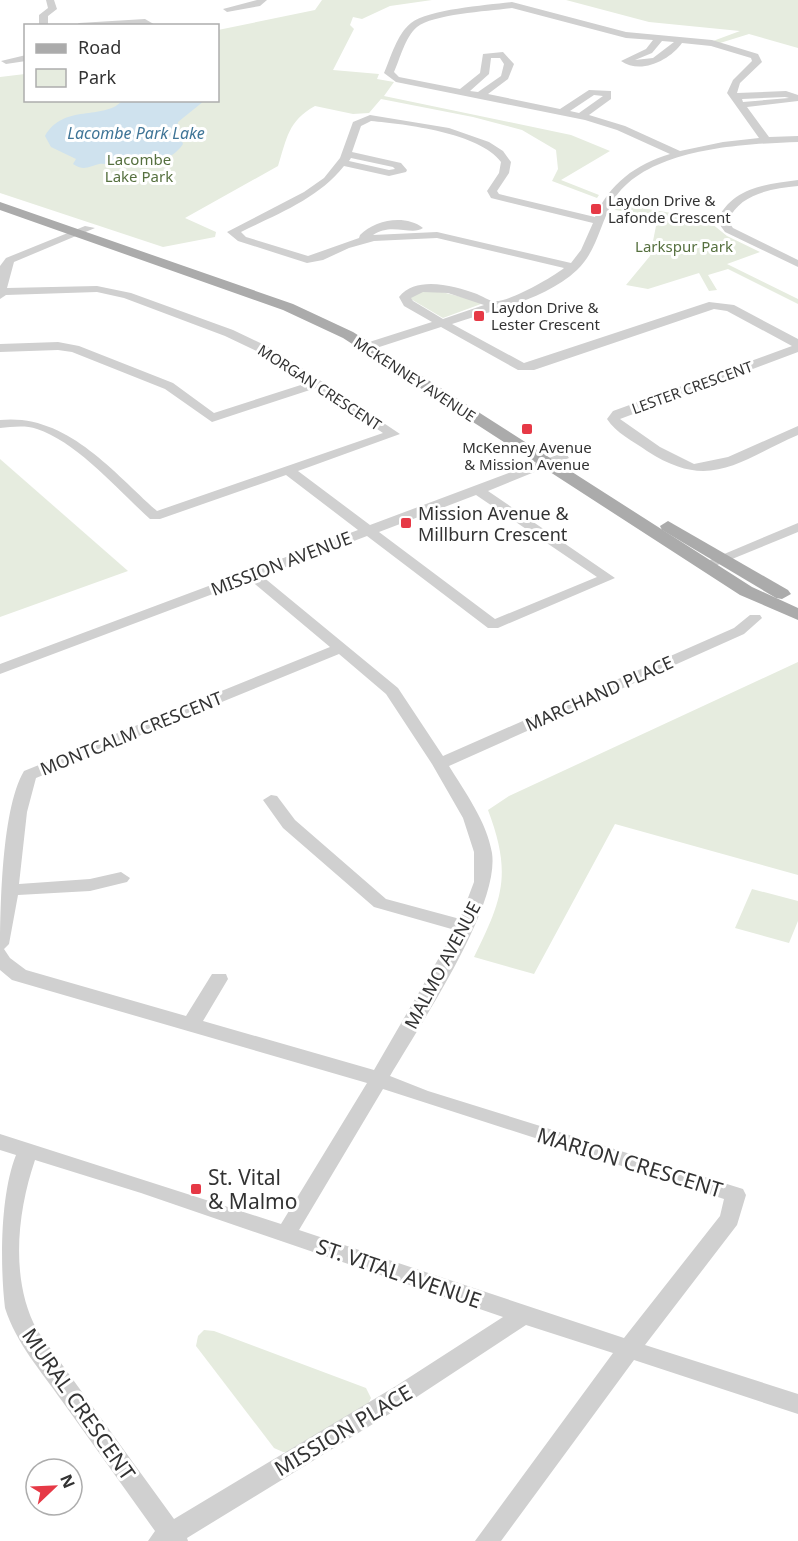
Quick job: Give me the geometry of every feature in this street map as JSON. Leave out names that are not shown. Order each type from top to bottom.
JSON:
[{"type":"main road","name":"MCKENNEY AVENUE","points":[[0,198],[288,307],[374,345],[713,562],[798,602]]},
{"type":"main road","name":"MCKENNEY AVENUE","points":[[0,206],[84,230]]},
{"type":"main road","name":"MCKENNEY AVENUE","points":[[713,562],[746,591],[798,615]]},
{"type":"street","points":[[227,9],[263,0]]},
{"type":"street","points":[[44,24],[43,15],[52,4]]},
{"type":"street","points":[[680,155],[621,128],[581,116],[389,76],[406,34],[416,24],[451,13],[512,6],[626,34],[712,44],[757,58],[757,62],[733,86],[736,101],[766,140]]},
{"type":"street","points":[[111,24],[143,22],[148,24]]},
{"type":"street","points":[[570,29],[583,23]]},
{"type":"street","points":[[660,39],[649,51],[626,61],[637,64],[655,60],[670,52],[680,40]]},
{"type":"street","points":[[462,92],[486,74],[488,66],[486,56],[503,55],[509,64],[506,75],[480,96]]},
{"type":"street","points":[[6,61],[24,58]]},
{"type":"street","points":[[562,112],[592,92],[608,93],[608,97],[581,116]]},
{"type":"street","points":[[786,94],[797,98],[790,102],[736,101],[786,94]]},
{"type":"street","points":[[574,267],[444,236],[394,235],[361,241],[322,257],[307,260],[233,234],[238,228],[315,190],[345,158],[357,124],[366,119],[381,119],[468,137],[491,146],[504,158],[506,170],[492,191],[495,196],[599,221]]},
{"type":"street","points":[[374,345],[494,306],[544,287],[574,267],[590,247],[611,196],[622,184],[649,167],[680,155],[724,145],[798,139]]},
{"type":"street","points":[[796,261],[729,230],[722,221],[730,206],[742,197],[770,188],[798,183]]},
{"type":"street","name":"MORGAN CRESCENT","points":[[0,423],[32,424],[46,428],[90,460],[155,516],[393,434],[285,361],[243,339],[122,293],[97,289],[0,294],[6,264],[10,260],[84,230]]},
{"type":"street","name":"LESTER CRESCENT","points":[[494,306],[484,300],[436,288],[418,289],[406,295],[408,303],[511,363],[522,367],[534,366],[713,304],[730,308],[798,346]]},
{"type":"street","points":[[0,348],[58,346],[75,349],[169,386],[212,418],[319,383]]},
{"type":"street","name":"LESTER CRESCENT","points":[[798,346],[618,414],[613,419],[640,439],[694,468],[736,458],[798,429]]},
{"type":"street","name":"MISSION AVENUE","points":[[0,669],[555,461]]},
{"type":"street","points":[[288,470],[493,625],[608,578],[478,490]]},
{"type":"street","points":[[713,562],[798,527]]},
{"type":"street","name":"MALMO AVENUE","points":[[251,574],[392,691],[440,764],[474,823],[483,852],[483,882],[466,927],[379,1080],[286,1234]]},
{"type":"street","name":"MARCHAND PLACE","points":[[440,764],[739,631],[755,618]]},
{"type":"street","name":"MONTCALM CRESCENT","points":[[0,944],[10,890],[21,797],[26,780],[30,775],[341,648]]},
{"type":"street","points":[[271,800],[289,824],[380,903],[466,927]]},
{"type":"street","points":[[10,890],[90,885],[122,878]]},
{"type":"street","points":[[0,954],[1,962],[19,975],[192,1023],[379,1080]]},
{"type":"street","points":[[192,1023],[219,979]]},
{"type":"street","name":"MARION CRESCENT","points":[[379,1080],[421,1096],[736,1195],[730,1220],[630,1349]]},
{"type":"street","name":"ST. VITAL AVENUE","points":[[0,1142],[146,1187],[524,1315],[798,1404]]},
{"type":"street","name":"MURAL CRESCENT","points":[[28,1151],[18,1173],[8,1248],[8,1278],[14,1308],[29,1338],[169,1539]]},
{"type":"street","name":"MISSION PLACE","points":[[169,1539],[404,1393],[524,1315]]},
{"type":"street","points":[[487,1541],[630,1349]]},
{"type":"green space","name":"Lacombe Lake Park","points":[[322,0],[432,0],[390,6],[362,19],[353,17],[350,25],[354,29],[333,70],[379,74],[377,79],[394,82],[384,96],[571,135],[610,151],[561,180],[599,195],[597,198],[552,181],[558,169],[556,150],[522,130],[473,117],[381,99],[369,113],[353,114],[315,106],[306,112],[290,131],[278,166],[185,218],[216,232],[215,237],[163,247],[0,193],[0,77],[24,74],[24,102],[219,102],[219,30],[315,10]]},
{"type":"green space","points":[[566,0],[798,0],[798,48],[749,34],[720,43],[713,41],[740,31],[649,22]]},
{"type":"green space","name":"Larkspur Park","points":[[619,204],[706,219],[727,236],[760,252],[727,264],[798,299],[798,304],[728,269],[708,275],[717,290],[709,291],[699,273],[648,289],[626,285],[650,256],[658,216],[615,210]]},
{"type":"green space","points":[[434,290],[481,304],[443,318],[409,298],[413,293]]},
{"type":"green space","points":[[0,459],[128,571],[0,617]]},
{"type":"green space","points":[[798,662],[798,875],[615,824],[534,974],[474,957],[492,918],[501,885],[500,852],[488,810],[509,796]]},
{"type":"green space","points":[[752,889],[798,901],[798,921],[789,943],[735,928]]},
{"type":"green space","points":[[204,1330],[214,1331],[366,1388],[371,1398],[366,1408],[292,1452],[283,1452],[274,1448],[196,1346],[198,1336]]},
{"type":"water","name":"Lacombe Park Lake","points":[[121,102],[203,102],[178,122],[177,129],[183,144],[177,151],[163,160],[145,165],[101,164],[83,168],[73,164],[76,159],[51,147],[45,136],[62,119],[114,107]]},
{"type":"place","name":"Laydon Drive & Lafonde Crescent","points":[[596,209]]},
{"type":"place","name":"Laydon Drive & Lester Crescent","points":[[479,316]]},
{"type":"place","name":"McKenney Avenue & Mission Avenue","points":[[527,429]]},
{"type":"place","name":"Mission Avenue & Millburn Crescent","points":[[406,523]]},
{"type":"place","name":"St. Vital & Malmo","points":[[196,1189]]}]
